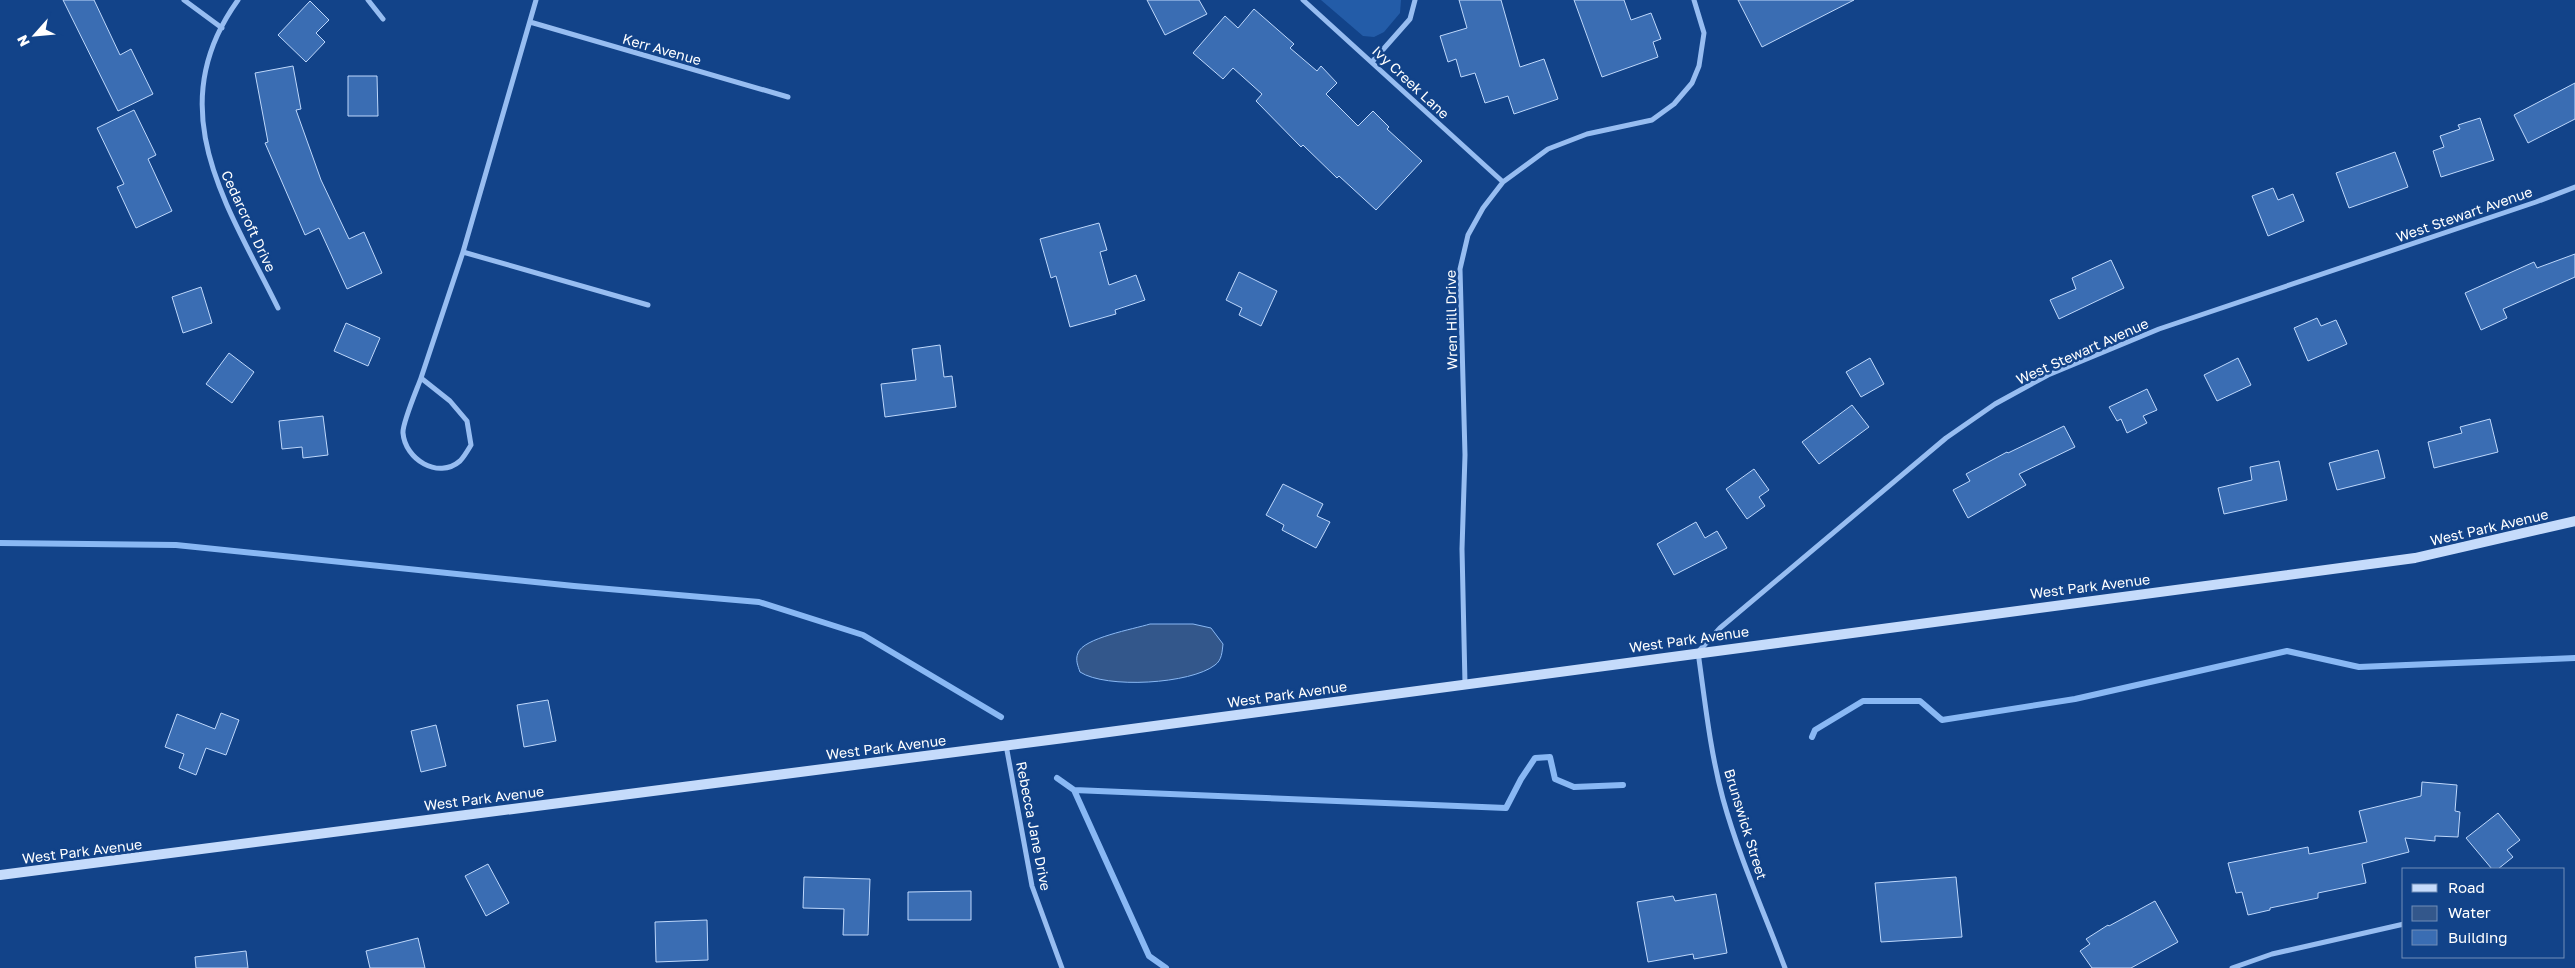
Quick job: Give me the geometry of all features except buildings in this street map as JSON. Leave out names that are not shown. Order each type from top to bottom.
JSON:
[{"type":"main road","name":"West Park Avenue","points":[[0,875],[2415,558],[2575,521]]},
{"type":"street","points":[[184,0],[222,28]]},
{"type":"street","name":"Cedarcroft Drive","points":[[238,0],[222,28],[203,84],[202,129],[214,177],[278,308]]},
{"type":"street","points":[[368,0],[383,19]]},
{"type":"street","points":[[421,378],[450,401],[467,421],[471,445],[460,461],[439,469],[421,463],[408,450],[403,432],[421,378],[463,252],[536,0]]},
{"type":"street","name":"Ivy Creek Lane","points":[[1304,0],[1502,182]]},
{"type":"street","points":[[1372,62],[1410,20],[1415,0]]},
{"type":"street","name":"Wren Hill Drive","points":[[1465,684],[1462,549],[1465,455],[1460,269],[1468,235],[1483,208],[1502,182],[1548,150],[1587,134],[1652,120],[1674,104],[1692,83],[1699,66],[1704,32],[1694,0]]},
{"type":"street","name":"Kerr Avenue","points":[[530,22],[788,97]]},
{"type":"street","name":"West Stewart Avenue","points":[[1698,652],[1720,628],[1946,438],[1995,404],[2048,375],[2159,329],[2536,202],[2575,187]]},
{"type":"street","points":[[463,252],[648,305]]},
{"type":"street","name":"Brunswick Street","points":[[1698,652],[1710,739],[1723,799],[1745,864],[1785,968]]},
{"type":"street","name":"Rebecca Jane Drive","points":[[1006,744],[1032,886],[1062,968]]},
{"type":"street","points":[[2232,968],[2272,954],[2402,924]]},
{"type":"shaded area","points":[[1321,0],[1401,0],[1400,13],[1384,32],[1374,37],[1363,36]]},
{"type":"water","points":[[1150,624],[1193,624],[1211,628],[1223,644],[1220,658],[1215,665],[1203,671],[1169,680],[1148,682],[1109,681],[1080,672],[1077,663],[1078,653],[1089,643],[1122,631]]},
{"type":"waterway","points":[[0,543],[176,545],[574,586],[759,602],[863,635],[1001,717]]},
{"type":"waterway","points":[[1812,737],[1815,730],[1863,701],[1920,701],[1942,720],[2075,699],[2287,651],[2359,667],[2575,658]]},
{"type":"waterway","points":[[1074,790],[1506,808],[1521,779],[1535,758],[1550,757],[1555,779],[1574,787],[1623,785]]},
{"type":"waterway","points":[[1057,778],[1074,790],[1149,956],[1166,968]]}]
